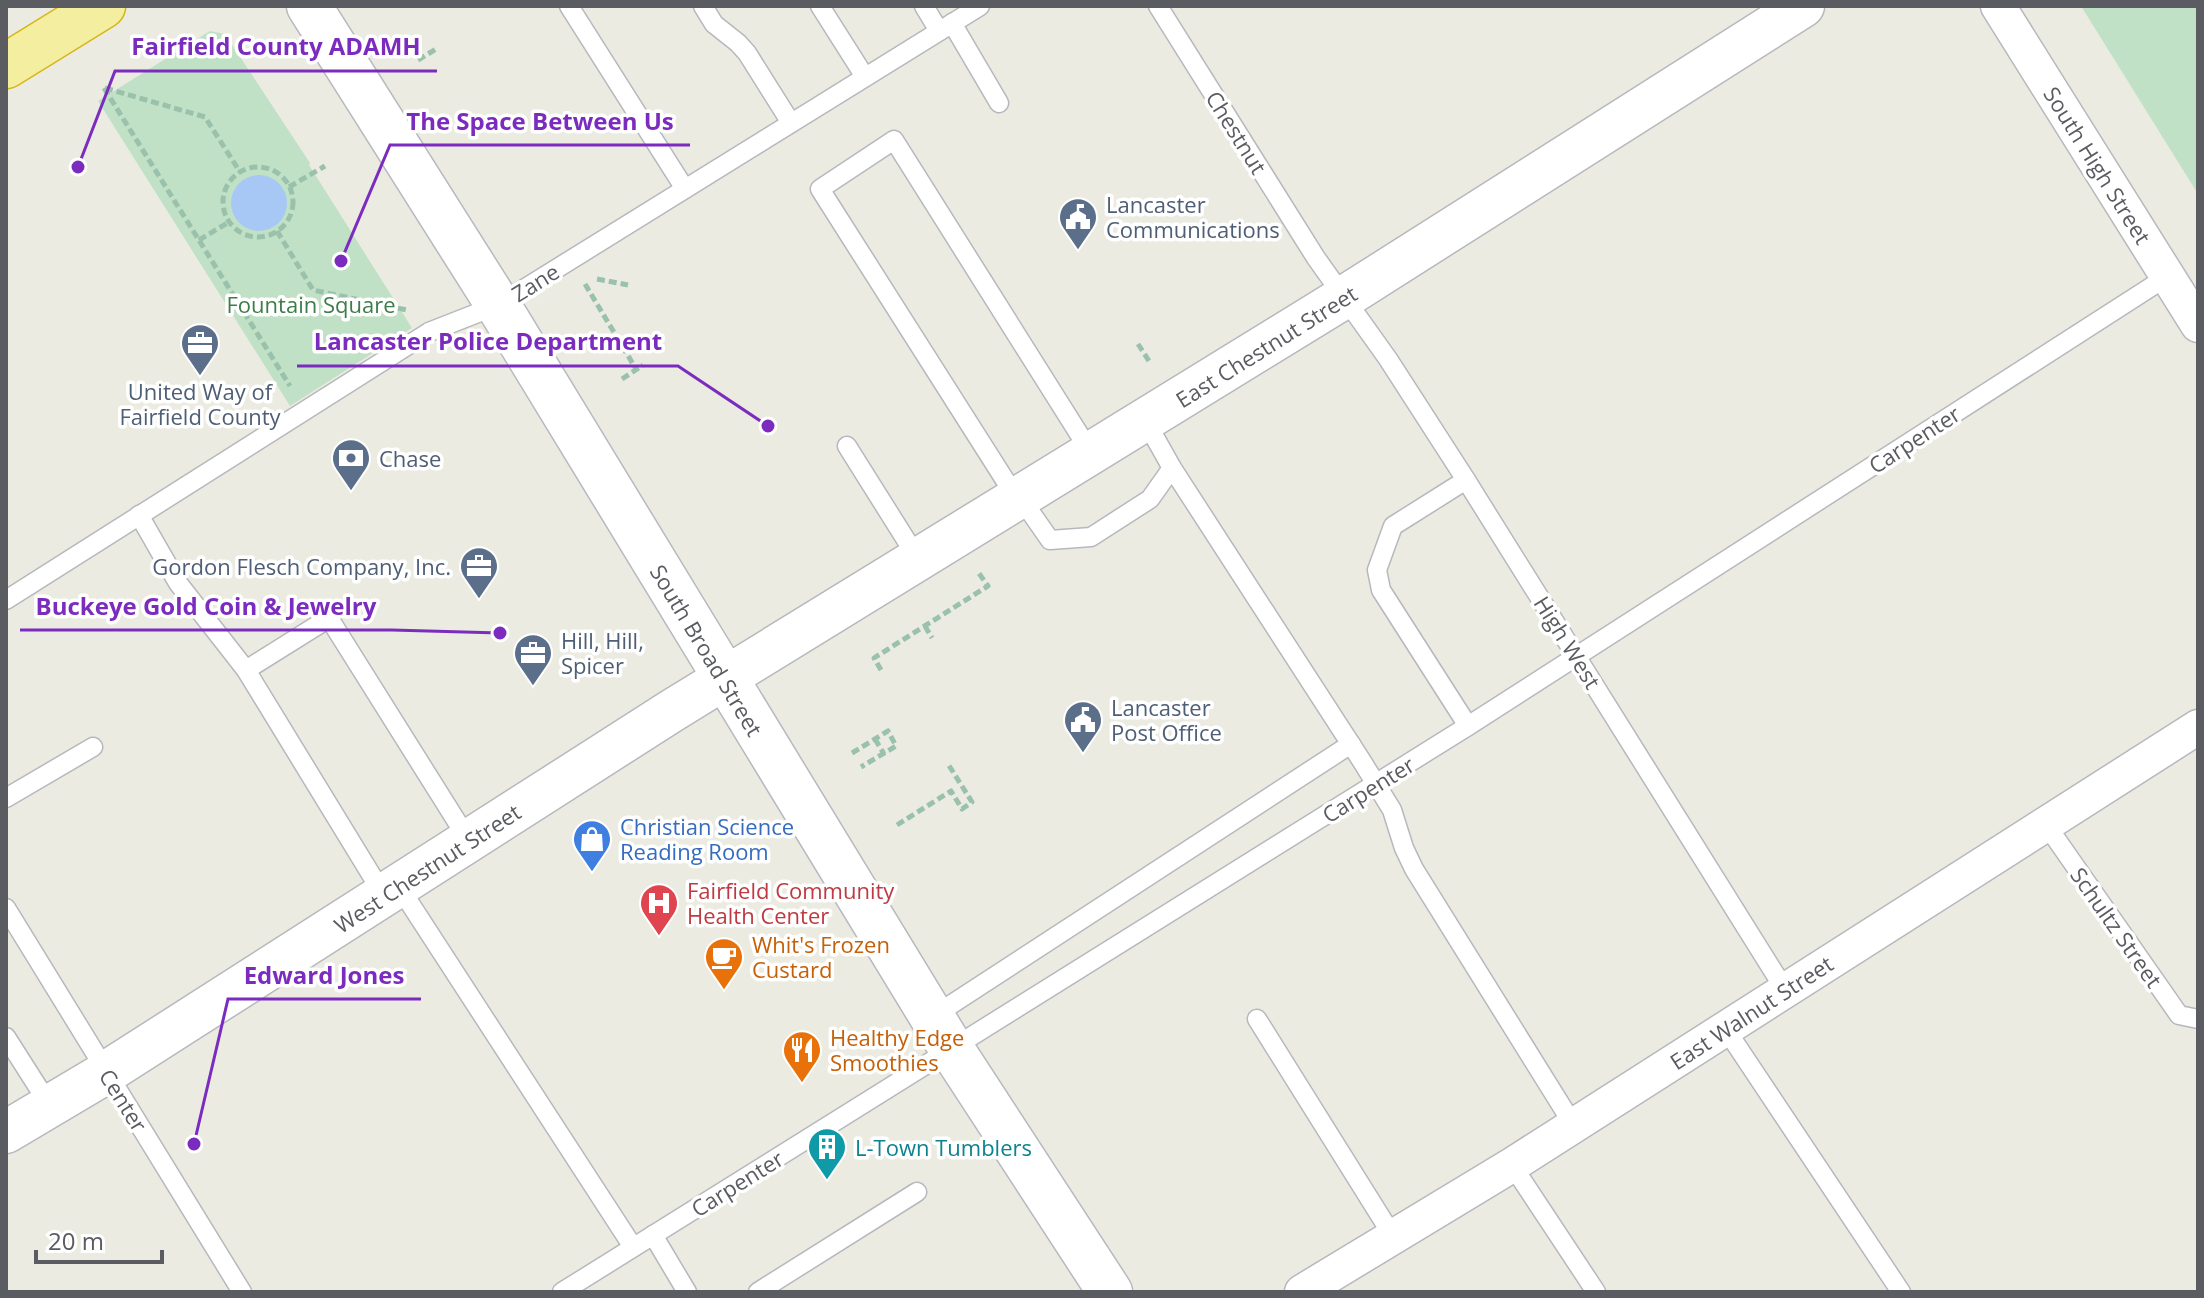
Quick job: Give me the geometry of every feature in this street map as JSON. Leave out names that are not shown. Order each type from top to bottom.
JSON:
[{"type":"highway","points":[[6,66],[103,6]]},
{"type":"main road","name":"South Broad Street","points":[[309,6],[498,305],[942,1033],[1110,1292]]},
{"type":"street","name":"East Chestnut Street","points":[[725,679],[1343,298],[1803,6]]},
{"type":"street","name":"South High Street","points":[[1998,6],[2198,325]]},
{"type":"street","name":"West Chestnut Street","points":[[6,1132],[107,1072],[725,679]]},
{"type":"street","name":"East Walnut Street","points":[[1302,1292],[1574,1126],[2198,727]]},
{"type":"lane","points":[[569,6],[685,189]]},
{"type":"lane","points":[[703,6],[714,24],[747,53],[791,123]]},
{"type":"lane","points":[[820,6],[865,77]]},
{"type":"lane","points":[[924,6],[946,27],[999,103]]},
{"type":"lane","name":"Zane","points":[[6,600],[429,332],[498,305],[980,6]]},
{"type":"lane","name":"Chestnut","points":[[1158,6],[1343,298]]},
{"type":"lane","points":[[1091,453],[894,140],[820,189],[1019,498],[1050,540],[1091,537],[1150,499],[1172,468]]},
{"type":"lane","name":"Carpenter","points":[[562,1292],[653,1235],[942,1033],[1375,785],[2168,276]]},
{"type":"lane","name":"High West","points":[[1343,298],[1388,359],[1466,480],[1785,990]]},
{"type":"lane","points":[[1145,420],[1172,468],[1392,810],[1414,869],[1574,1126]]},
{"type":"lane","points":[[847,446],[918,559]]},
{"type":"lane","points":[[1466,480],[1393,526],[1377,570],[1381,590],[1468,726]]},
{"type":"lane","points":[[139,515],[178,583],[246,670],[390,890],[633,1247]]},
{"type":"lane","points":[[246,670],[329,618],[469,841]]},
{"type":"lane","points":[[942,1033],[1351,744]]},
{"type":"lane","points":[[6,798],[93,747]]},
{"type":"lane","name":"Schultz Street","points":[[2045,823],[2179,1015],[2198,1019]]},
{"type":"lane","name":"Center","points":[[6,908],[242,1292]]},
{"type":"lane","points":[[1257,1019],[1394,1238]]},
{"type":"lane","points":[[1725,1028],[1901,1292]]},
{"type":"lane","points":[[6,1037],[50,1106]]},
{"type":"lane","points":[[1512,1165],[1596,1292]]},
{"type":"lane","points":[[758,1292],[917,1192]]},
{"type":"lane","points":[[653,1235],[687,1292]]},
{"type":"path","points":[[418,60],[436,49]]},
{"type":"path","points":[[240,172],[205,117],[104,88],[306,409]]},
{"type":"path","points":[[289,187],[325,166]]},
{"type":"path","points":[[249,168],[267,168],[283,177],[289,187],[292,210],[284,226],[267,236],[256,237],[245,235],[229,222],[223,211],[222,199],[225,188],[240,172],[249,168]]},
{"type":"path","points":[[199,240],[229,222]]},
{"type":"path","points":[[277,231],[313,290],[415,312]]},
{"type":"path","points":[[581,276],[636,369]]},
{"type":"path","points":[[1138,344],[1151,364]]},
{"type":"path","points":[[622,379],[643,365]]},
{"type":"path","points":[[881,670],[874,658],[988,586],[978,572]]},
{"type":"path","points":[[925,626],[932,638]]},
{"type":"path","points":[[852,753],[888,731],[892,735],[896,746],[861,767]]},
{"type":"path","points":[[875,739],[884,754]]},
{"type":"path","points":[[897,825],[951,791],[962,809],[972,802],[948,764]]},
{"type":"green space","points":[[2081,6],[2198,6],[2198,194]]},
{"type":"green space","name":"Fountain Square","points":[[210,31],[225,34],[310,163],[412,328],[290,406],[98,101]]},
{"type":"water","points":[[259,175],[279,183],[287,203],[279,223],[259,231],[239,223],[231,203],[239,183]]},
{"type":"place","name":"Fairfield County ADAMH","points":[[78,167]]},
{"type":"place","name":"Lancaster Communications","points":[[1078,251]]},
{"type":"place","name":"The Space Between Us","points":[[341,261]]},
{"type":"place","name":"United Way of Fairfield County","points":[[200,377]]},
{"type":"place","name":"Lancaster Police Department","points":[[768,426]]},
{"type":"place","name":"Chase","points":[[351,492]]},
{"type":"place","name":"Gordon Flesch Company, Inc.","points":[[479,600]]},
{"type":"place","name":"Buckeye Gold Coin & Jewelry","points":[[500,633]]},
{"type":"place","name":"Hill, Hill, Spicer","points":[[533,687]]},
{"type":"place","name":"Lancaster Post Office","points":[[1083,754]]},
{"type":"place","name":"Christian Science Reading Room","points":[[592,873]]},
{"type":"place","name":"Fairfield Community Health Center","points":[[659,937]]},
{"type":"place","name":"Whit's Frozen Custard","points":[[724,991]]},
{"type":"place","name":"Healthy Edge Smoothies","points":[[802,1084]]},
{"type":"place","name":"Edward Jones","points":[[194,1144]]},
{"type":"place","name":"L-Town Tumblers","points":[[827,1181]]}]
